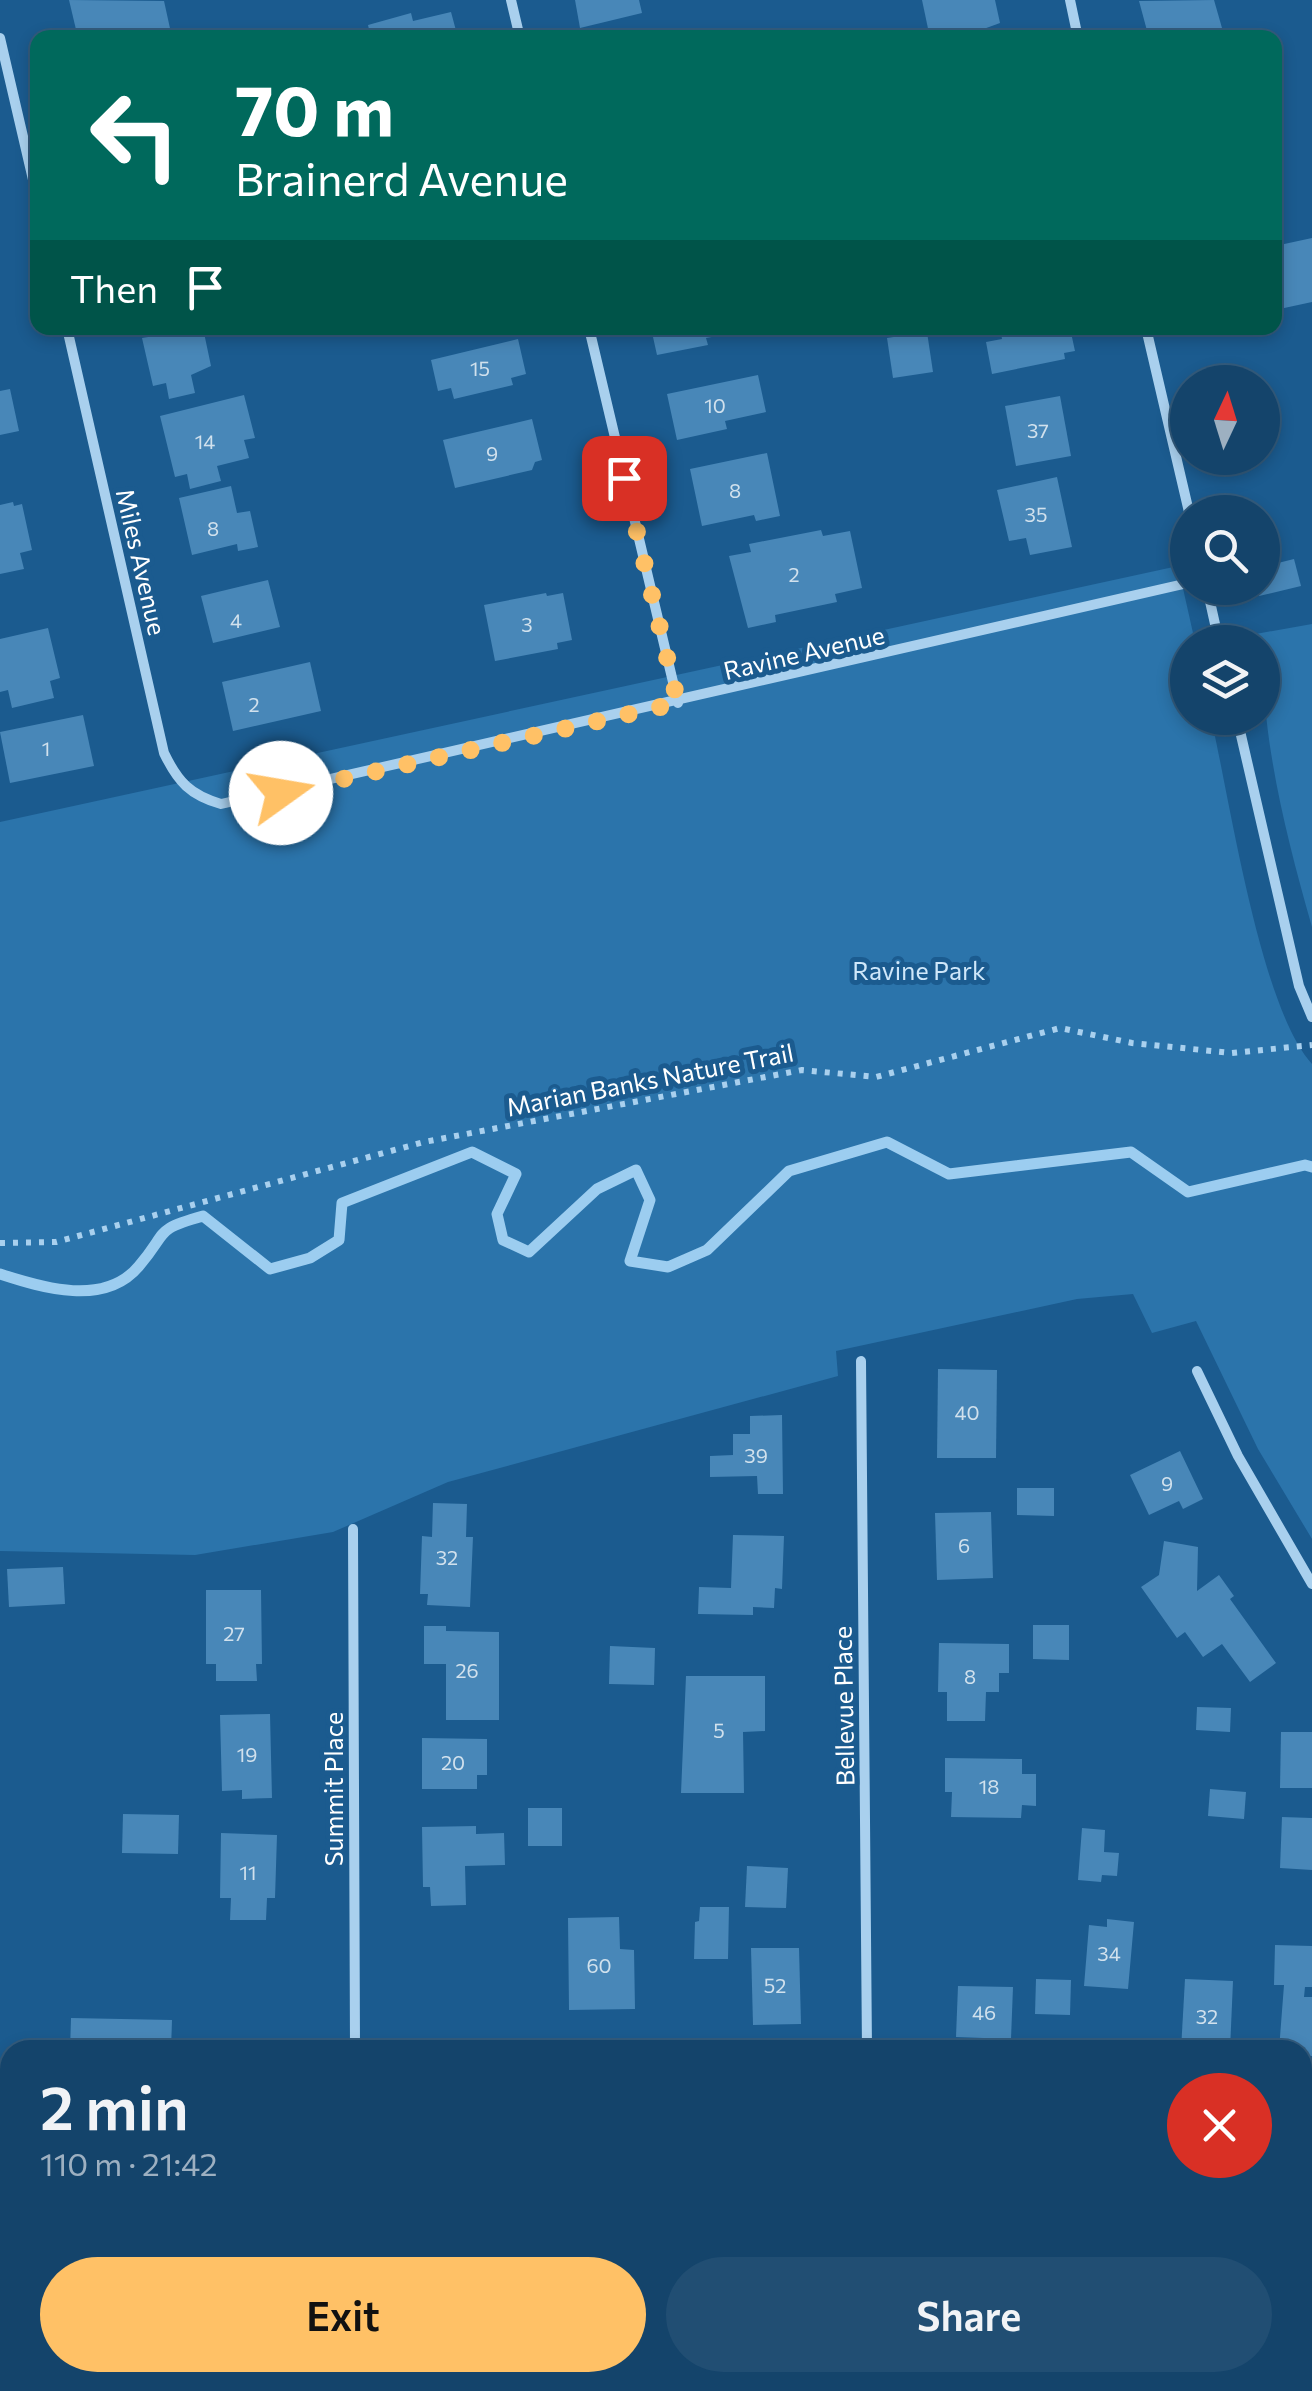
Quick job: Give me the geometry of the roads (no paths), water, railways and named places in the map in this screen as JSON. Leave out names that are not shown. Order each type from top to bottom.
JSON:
[{"type":"street","points":[[511,0],[518,30]]},
{"type":"street","points":[[1070,0],[1076,30]]},
{"type":"street","points":[[0,38],[30,167]]},
{"type":"street","name":"Miles Avenue","points":[[68,335],[164,753],[176,777],[196,796]]},
{"type":"street","points":[[591,335],[678,703]]},
{"type":"street","points":[[1148,335],[1185,495]]},
{"type":"street","name":"Ravine Avenue","points":[[196,796],[221,804],[244,802],[1170,587]]},
{"type":"street","points":[[1241,735],[1299,986],[1312,1017]]},
{"type":"street","name":"Bellevue Place","points":[[861,1361],[868,2040]]},
{"type":"street","points":[[1197,1371],[1238,1456],[1312,1584]]},
{"type":"street","name":"Summit Place","points":[[354,1528],[354,2040]]},
{"type":"waterway","points":[[0,1274],[73,1291],[109,1287],[139,1266],[169,1229],[203,1216],[270,1269],[310,1258],[339,1240],[342,1203],[472,1152],[516,1174],[497,1214],[503,1240],[529,1252],[597,1189],[636,1170],[650,1200],[630,1261],[668,1267],[707,1250],[789,1171],[887,1142],[949,1174],[1131,1152],[1188,1192],[1305,1165],[1312,1167]]},
{"type":"park label","name":"Ravine Park","points":[[919,971]]}]
